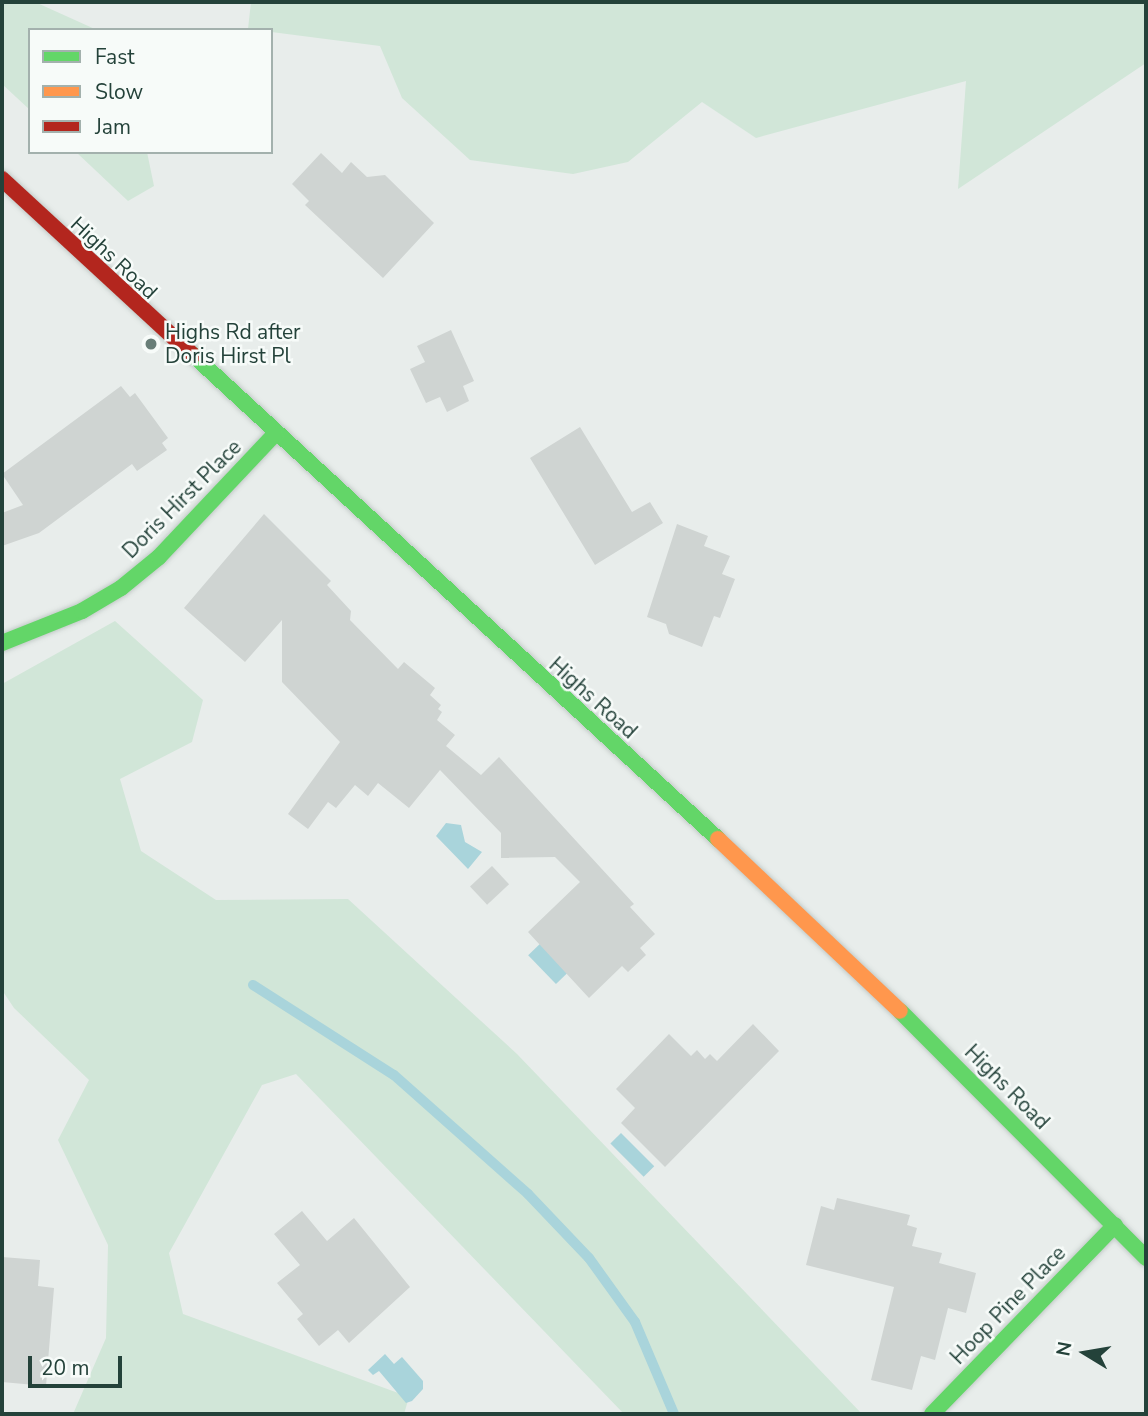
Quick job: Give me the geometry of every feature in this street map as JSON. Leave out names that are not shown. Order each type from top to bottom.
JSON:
[{"type":"street","name":"Highs Road","points":[[2,179],[739,858],[958,1066],[1146,1258]]},
{"type":"street","name":"Doris Hirst Place","points":[[2,643],[82,611],[121,588],[159,557],[275,433]]},
{"type":"street","name":"Hoop Pine Place","points":[[932,1414],[1115,1225]]},
{"type":"green space","points":[[2,2],[35,2],[93,28],[28,28],[28,108],[2,84]]},
{"type":"green space","points":[[251,2],[1146,2],[1146,63],[958,189],[966,81],[756,138],[702,102],[628,162],[573,174],[470,160],[402,98],[380,46],[273,32],[273,28],[248,28]]},
{"type":"green space","points":[[78,154],[147,154],[154,186],[128,201]]},
{"type":"green space","points":[[115,621],[203,700],[192,742],[120,779],[141,851],[216,900],[348,899],[517,1054],[862,1414],[624,1414],[296,1074],[262,1085],[169,1253],[183,1314],[409,1397],[404,1414],[73,1414],[106,1338],[108,1245],[58,1140],[89,1080],[14,1008],[2,990],[2,684]]},
{"type":"water","points":[[446,823],[461,825],[465,842],[482,852],[468,869],[436,836]]},
{"type":"water","points":[[544,940],[572,969],[556,984],[528,955]]},
{"type":"water","points":[[621,1133],[654,1166],[644,1177],[610,1144]]},
{"type":"water","points":[[385,1354],[394,1364],[402,1357],[423,1381],[423,1389],[412,1401],[406,1403],[379,1371],[373,1375],[368,1370]]},
{"type":"building","points":[[321,153],[342,173],[351,162],[367,177],[385,175],[434,223],[383,278],[305,205],[309,201],[292,184]]},
{"type":"building","points":[[451,330],[474,381],[463,386],[469,401],[447,412],[440,397],[426,403],[410,369],[425,362],[417,346]]},
{"type":"building","points":[[121,386],[130,397],[135,393],[168,438],[162,443],[167,450],[137,471],[132,464],[39,533],[2,546],[2,513],[23,505],[2,474]]},
{"type":"building","points":[[580,427],[632,512],[650,502],[663,523],[595,565],[530,458]]},
{"type":"building","points":[[264,514],[331,581],[327,585],[351,611],[350,620],[398,669],[404,662],[435,688],[430,695],[441,705],[438,709],[442,712],[437,720],[455,735],[446,746],[481,775],[499,757],[634,904],[630,907],[655,934],[640,948],[646,955],[628,972],[622,966],[589,998],[528,932],[580,882],[555,857],[501,858],[501,833],[440,770],[409,808],[378,783],[368,796],[355,785],[336,808],[328,802],[308,829],[288,814],[340,742],[282,682],[282,620],[245,662],[184,608]]},
{"type":"building","points":[[677,524],[708,536],[704,546],[730,556],[722,574],[735,579],[720,618],[714,616],[702,647],[669,634],[666,624],[647,617]]},
{"type":"building","points":[[492,866],[509,884],[487,905],[470,886]]},
{"type":"building","points":[[753,1024],[779,1051],[665,1167],[621,1123],[635,1108],[616,1089],[669,1034],[691,1056],[697,1050],[705,1059],[710,1054],[717,1061]]},
{"type":"building","points":[[837,1198],[910,1215],[907,1225],[917,1228],[912,1246],[942,1253],[939,1263],[976,1273],[966,1313],[948,1308],[935,1360],[921,1356],[912,1390],[871,1380],[894,1287],[806,1265],[821,1206],[834,1210]]},
{"type":"building","points":[[302,1211],[327,1241],[354,1218],[410,1287],[349,1343],[338,1330],[319,1346],[297,1319],[303,1314],[277,1283],[300,1265],[274,1234]]},
{"type":"building","points":[[2,1257],[40,1260],[38,1286],[54,1288],[46,1386],[2,1382]]},
{"type":"waterway","points":[[253,985],[394,1075],[528,1194],[589,1258],[635,1322],[674,1414]]},
{"type":"traffic: fast","points":[[193,355],[718,839]]},
{"type":"traffic: fast","points":[[2,643],[82,611],[121,588],[159,557],[275,434]]},
{"type":"traffic: fast","points":[[900,1011],[1146,1258]]},
{"type":"traffic: fast","points":[[932,1414],[1115,1225]]},
{"type":"traffic: slow","points":[[718,839],[900,1011]]},
{"type":"traffic: jam","points":[[2,179],[193,355]]},
{"type":"place","name":"Highs Rd after Doris Hirst Pl","points":[[151,344]]}]
